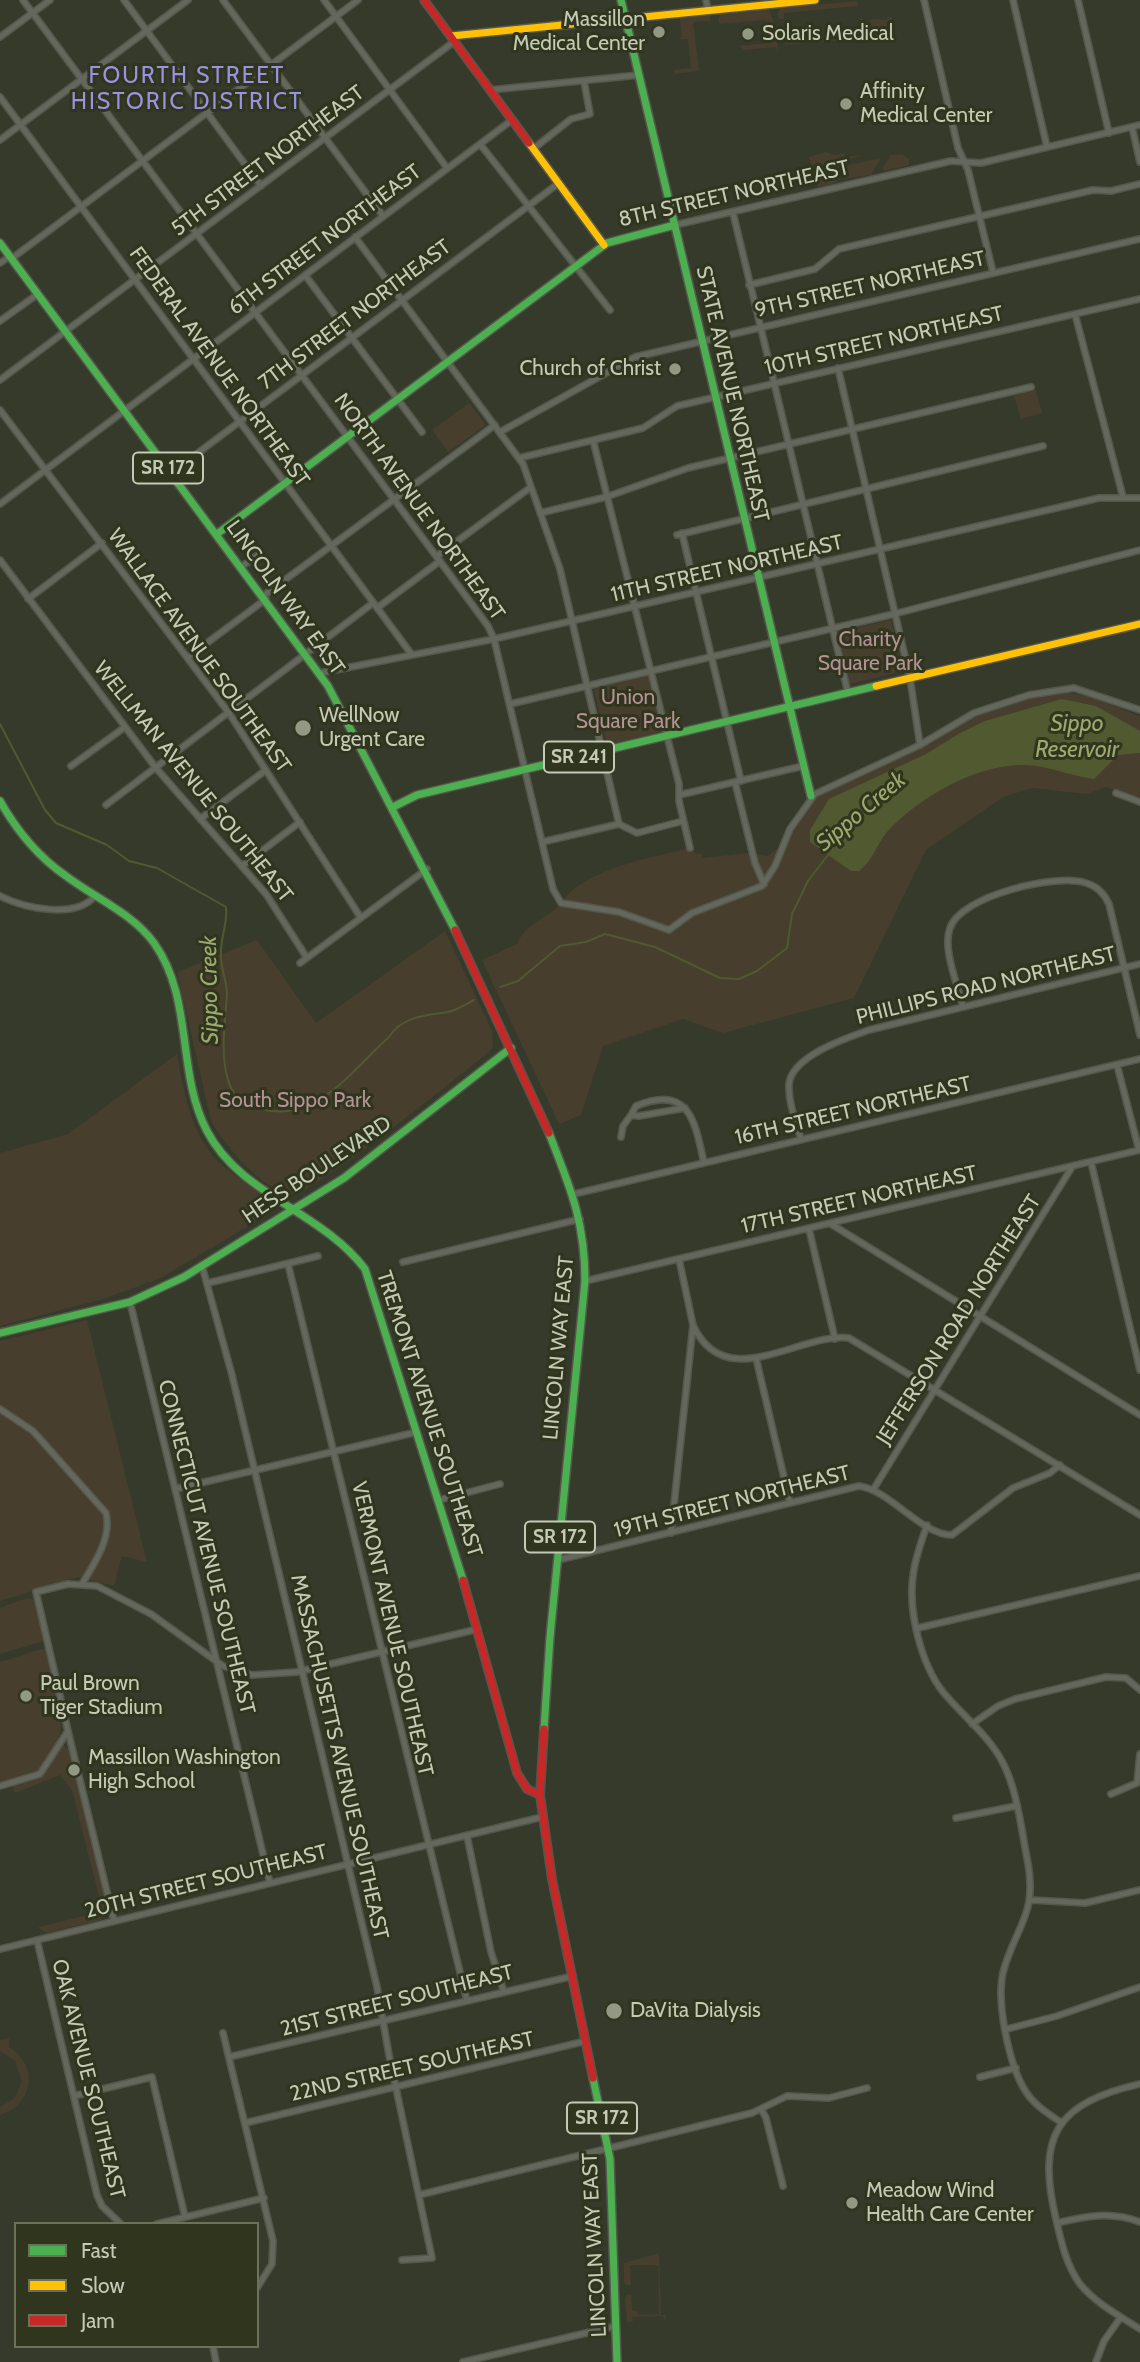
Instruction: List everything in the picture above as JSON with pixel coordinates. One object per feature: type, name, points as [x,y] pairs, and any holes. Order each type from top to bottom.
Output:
[{"type":"street","name":"NORTH AVENUE NORTHEAST","points":[[23,0],[439,559],[494,639],[553,889],[561,903],[619,912],[664,930],[701,909],[748,894],[764,884]]},
{"type":"street","points":[[0,37],[50,0]]},
{"type":"street","points":[[124,0],[261,186]]},
{"type":"street","points":[[0,140],[188,0]]},
{"type":"street","points":[[223,0],[383,216]]},
{"type":"street","points":[[324,0],[447,168]]},
{"type":"street","points":[[0,263],[82,207],[358,0]]},
{"type":"street","points":[[424,0],[604,245]]},
{"type":"street","name":"STATE AVENUE NORTHEAST","points":[[621,0],[757,579],[811,796]]},
{"type":"street","points":[[706,0],[708,10]]},
{"type":"street","points":[[453,38],[815,0]]},
{"type":"street","points":[[924,0],[958,148],[965,162],[993,272]]},
{"type":"street","points":[[1013,0],[1047,147]]},
{"type":"street","points":[[1078,0],[1109,133]]},
{"type":"street","name":"5TH STREET NORTHEAST","points":[[1,378],[390,90],[453,38]]},
{"type":"street","points":[[490,90],[639,75]]},
{"type":"street","points":[[533,149],[571,119],[590,114],[583,81]]},
{"type":"street","name":"FEDERAL AVENUE NORTHEAST","points":[[0,97],[412,655]]},
{"type":"street","name":"6TH STREET NORTHEAST","points":[[0,504],[512,120]]},
{"type":"street","name":"8TH STREET NORTHEAST","points":[[217,534],[604,245],[675,225],[951,161],[981,163],[1140,125]]},
{"type":"street","points":[[1132,127],[1140,162]]},
{"type":"street","points":[[480,144],[610,310]]},
{"type":"street","name":"7TH STREET NORTHEAST","points":[[171,472],[559,183]]},
{"type":"street","points":[[750,285],[815,269],[839,248],[1093,190],[1111,191],[1140,184]]},
{"type":"street","points":[[733,213],[848,693]]},
{"type":"street","points":[[355,237],[519,458],[560,569],[619,824]]},
{"type":"street","name":"9TH STREET NORTHEAST","points":[[500,432],[635,357],[1140,239]]},
{"type":"street","name":"LINCOLN WAY EAST","points":[[0,243],[320,673],[427,869],[511,1048],[574,1194],[580,1219],[585,1281],[547,1678],[541,1795],[542,1817],[609,2149],[617,2362]]},
{"type":"street","points":[[305,275],[422,432]]},
{"type":"street","points":[[0,321],[37,294]]},
{"type":"street","name":"10TH STREET NORTHEAST","points":[[519,458],[648,427],[668,410],[715,397],[1140,299]]},
{"type":"street","points":[[1075,314],[1123,498]]},
{"type":"street","points":[[838,368],[910,678],[920,746]]},
{"type":"street","points":[[540,513],[607,497],[671,472],[729,457],[1031,387]]},
{"type":"street","name":"WALLACE AVENUE SOUTHEAST","points":[[0,410],[229,713],[361,918]]},
{"type":"street","points":[[188,657],[330,546],[495,425]]},
{"type":"street","points":[[593,440],[637,606],[690,848]]},
{"type":"street","points":[[764,884],[755,863],[728,721],[680,534],[1043,446]]},
{"type":"street","points":[[106,805],[306,654],[439,559],[531,487]]},
{"type":"street","name":"11TH STREET NORTHEAST","points":[[320,673],[494,639],[1099,498],[1140,498]]},
{"type":"street","points":[[29,598],[102,543]]},
{"type":"street","points":[[510,704],[894,614],[1140,550]]},
{"type":"street","points":[[242,567],[258,555]]},
{"type":"street","name":"WELLMAN AVENUE SOUTHEAST","points":[[0,560],[156,768],[266,894],[307,958]]},
{"type":"street","name":"SR 241","points":[[393,807],[416,795],[1140,624]]},
{"type":"street","points":[[764,884],[775,866],[790,829],[811,796],[920,746],[974,713],[1029,695],[1062,688],[1084,690],[1140,710]]},
{"type":"street","points":[[71,766],[125,727]]},
{"type":"street","points":[[678,795],[803,766]]},
{"type":"street","points":[[200,819],[266,770]]},
{"type":"street","points":[[1115,793],[1140,802]]},
{"type":"street","name":"TREMONT AVENUE SOUTHEAST","points":[[0,801],[42,858],[142,929],[167,963],[181,1006],[186,1055],[197,1105],[212,1142],[234,1167],[339,1239],[365,1269],[478,1629],[517,1773],[527,1789],[541,1795]]},
{"type":"street","points":[[542,842],[619,824],[637,833],[683,821]]},
{"type":"street","points":[[242,866],[300,822]]},
{"type":"street","points":[[300,964],[427,869]]},
{"type":"street","points":[[963,1007],[950,950],[951,924],[964,909],[1016,889],[1074,881],[1094,886],[1109,904],[1140,1035]]},
{"type":"street","points":[[0,896],[25,906],[53,909],[80,905],[96,895]]},
{"type":"street","name":"PHILLIPS ROAD NORTHEAST","points":[[801,1139],[789,1088],[793,1071],[802,1062],[851,1036],[1140,964]]},
{"type":"street","name":"HESS BOULEVARD","points":[[0,1333],[130,1302],[202,1266],[363,1165],[511,1048]]},
{"type":"street","name":"16TH STREET NORTHEAST","points":[[574,1194],[1140,1059]]},
{"type":"street","points":[[1117,1065],[1139,1150]]},
{"type":"street","points":[[621,1137],[623,1126],[636,1106],[674,1100],[693,1117],[704,1163]]},
{"type":"street","points":[[631,1115],[685,1108]]},
{"type":"street","name":"17TH STREET NORTHEAST","points":[[585,1281],[1139,1150]]},
{"type":"street","points":[[1091,1162],[1140,1370]]},
{"type":"street","name":"JEFFERSON ROAD NORTHEAST","points":[[873,1490],[1072,1167]]},
{"type":"street","points":[[403,1262],[580,1219]]},
{"type":"street","points":[[831,1224],[1140,1415]]},
{"type":"street","points":[[809,1229],[835,1339]]},
{"type":"street","points":[[208,1283],[318,1256]]},
{"type":"street","points":[[670,1533],[692,1325],[679,1259]]},
{"type":"street","name":"VERMONT AVENUE SOUTHEAST","points":[[288,1264],[427,1846],[467,2001]]},
{"type":"street","name":"MASSACHUSETTS AVENUE SOUTHEAST","points":[[202,1266],[348,1864],[384,2021],[432,2258],[402,2260]]},
{"type":"street","name":"CONNECTICUT AVENUE SOUTHEAST","points":[[130,1302],[270,1883]]},
{"type":"street","points":[[692,1325],[698,1335],[718,1352],[734,1358],[755,1358],[849,1338],[936,1388],[1140,1515]]},
{"type":"street","points":[[755,1358],[790,1503]]},
{"type":"street","points":[[0,1409],[33,1431],[106,1513],[108,1525],[105,1538],[82,1584]]},
{"type":"street","points":[[175,1489],[417,1432]]},
{"type":"street","points":[[873,1490],[945,1535],[957,1533],[1013,1488],[1052,1473],[1059,1465]]},
{"type":"street","points":[[439,1500],[500,1484]]},
{"type":"street","name":"19TH STREET NORTHEAST","points":[[558,1560],[852,1487],[873,1490]]},
{"type":"street","points":[[927,1525],[912,1582],[918,1628],[933,1676],[1003,1763],[1016,1806],[1030,1874],[1031,1900],[1026,1921],[1001,1982],[1007,2029],[1016,2068],[1031,2100],[1062,2123]]},
{"type":"street","points":[[918,1628],[1140,1576]]},
{"type":"street","points":[[114,1921],[36,1592],[82,1584],[97,1586],[132,1603],[217,1661],[239,1672],[261,1676],[302,1671],[478,1629]]},
{"type":"street","points":[[972,1724],[990,1711],[1015,1699],[1106,1676],[1124,1677],[1140,1690]]},
{"type":"street","points":[[0,1786],[40,1774],[68,1731]]},
{"type":"street","points":[[1111,1794],[1137,1783],[1140,1754]]},
{"type":"street","points":[[956,1818],[1016,1806]]},
{"type":"street","name":"20TH STREET SOUTHEAST","points":[[0,1949],[542,1817]]},
{"type":"street","points":[[467,1836],[491,1952],[504,1992]]},
{"type":"street","points":[[1031,1900],[1085,1903],[1140,1890]]},
{"type":"street","name":"OAK AVENUE SOUTHEAST","points":[[37,1940],[100,2202],[119,2222]]},
{"type":"street","name":"21ST STREET SOUTHEAST","points":[[229,2057],[573,1976]]},
{"type":"street","points":[[1007,2029],[1057,2016],[1140,1987]]},
{"type":"street","points":[[223,2033],[264,2198],[274,2251],[267,2277],[259,2286]]},
{"type":"street","name":"22ND STREET SOUTHEAST","points":[[245,2123],[586,2041]]},
{"type":"street","points":[[980,2077],[1016,2068]]},
{"type":"street","points":[[74,2095],[152,2077],[185,2217]]},
{"type":"street","points":[[1140,2084],[1086,2101],[1062,2123],[1050,2149],[1047,2172],[1057,2223],[1073,2274],[1090,2294],[1140,2329]]},
{"type":"street","points":[[419,2195],[761,2109],[787,2096],[829,2098],[867,2088]]},
{"type":"street","points":[[761,2109],[766,2118],[783,2186]]},
{"type":"street","points":[[165,2222],[264,2198]]},
{"type":"street","points":[[1057,2223],[1101,2214],[1123,2216],[1140,2222]]},
{"type":"street","points":[[1096,2362],[1104,2341],[1121,2317]]},
{"type":"street","points":[[463,2362],[616,2326]]},
{"type":"green space","points":[[857,1],[860,11],[858,6],[784,13],[784,19],[779,19],[777,15],[780,8]]},
{"type":"green space","points":[[769,10],[776,28],[778,53],[776,47],[744,50],[739,46],[767,43],[767,38],[773,36],[772,28],[766,28],[765,20],[720,24],[718,21],[720,14]]},
{"type":"green space","points":[[710,15],[711,25],[709,21],[693,22],[699,71],[673,74],[675,70],[691,68],[688,39],[678,39],[682,36],[680,18]]},
{"type":"green space","points":[[887,16],[891,17],[894,34],[874,38],[870,19],[887,20]]},
{"type":"green space","points":[[860,18],[863,19],[864,34],[859,39],[784,45],[788,41],[855,34],[860,29]]},
{"type":"green space","points":[[825,152],[834,155],[844,153],[845,157],[863,155],[840,163],[836,183],[818,187],[809,157]]},
{"type":"green space","points":[[902,154],[909,159],[909,165],[884,171],[883,167],[891,155]]},
{"type":"green space","points":[[881,158],[871,175],[843,179],[841,171],[848,165]]},
{"type":"green space","points":[[1036,390],[1042,413],[1021,419],[1014,396]]},
{"type":"green space","points":[[469,403],[486,425],[448,452],[432,430]]},
{"type":"green space","name":"Charity Square Park","points":[[891,620],[903,671],[849,684],[837,632]]},
{"type":"green space","name":"Union Square Park","points":[[648,676],[662,731],[607,745],[594,689]]},
{"type":"green space","points":[[1060,691],[1090,697],[1140,716],[1140,798],[1106,787],[1086,794],[1033,788],[1003,797],[926,850],[854,998],[723,1033],[683,1019],[603,1046],[581,1115],[559,1124],[482,960],[517,944],[529,928],[590,878],[632,862],[690,848],[697,854],[702,854],[703,858],[748,853],[768,856],[786,842],[818,796],[931,744],[972,717],[1028,698]]},
{"type":"green space","name":"South Sippo Park","points":[[445,931],[492,1031],[493,1047],[419,1108],[306,1189],[292,1194],[270,1186],[234,1153],[211,1121],[177,972],[257,940],[316,1023]]},
{"type":"green space","points":[[177,1054],[191,1115],[204,1143],[224,1167],[270,1198],[274,1205],[272,1212],[159,1279],[103,1299],[0,1326],[0,1153],[68,1134]]},
{"type":"green space","points":[[87,1320],[147,1562],[122,1556],[114,1586],[78,1577],[0,1601],[0,1341]]},
{"type":"green space","points":[[27,1598],[34,1600],[44,1641],[0,1654],[0,1608]]},
{"type":"green space","name":"Paul Brown Tiger Stadium","points":[[46,1649],[59,1698],[61,1726],[58,1740],[40,1771],[0,1784],[0,1662]]},
{"type":"green space","points":[[62,1744],[70,1750],[108,1911],[101,1920],[46,1933],[38,1927],[100,1912],[102,1908],[72,1790],[60,1775],[15,1793],[12,1786],[40,1777]]},
{"type":"green space","points":[[9,2038],[9,2047],[25,2064],[28,2084],[20,2103],[0,2115],[0,2107],[15,2098],[22,2081],[15,2061],[0,2051],[0,2040]]},
{"type":"green space","points":[[659,2253],[661,2315],[666,2315],[666,2321],[662,2316],[632,2317],[633,2322],[627,2322],[625,2298],[628,2295],[631,2295],[632,2310],[637,2311],[637,2315],[659,2314],[658,2265],[630,2265],[631,2285],[627,2285],[624,2282],[624,2263]]},
{"type":"water","name":"Sippo Reservoir","points":[[1062,699],[1096,706],[1140,731],[1140,753],[1118,755],[1094,779],[1025,765],[988,770],[969,777],[932,795],[900,819],[887,832],[859,871],[851,871],[810,842],[810,830],[829,799],[926,754],[985,721]]},
{"type":"waterway","name":"Sippo Creek","points":[[0,724],[45,810],[56,823],[107,845],[129,861],[157,868],[226,907],[221,952],[227,995],[224,1059],[232,1090],[248,1104],[278,1112],[297,1109],[314,1102],[346,1079],[401,1025],[416,1018],[451,1011],[474,1000]]},
{"type":"waterway","name":"Sippo Creek","points":[[500,987],[518,981],[560,946],[586,942],[605,934],[655,947],[720,978],[739,979],[757,971],[787,948],[792,914],[808,881],[828,855]]},
{"type":"traffic: fast","points":[[621,0],[811,796]]},
{"type":"traffic: fast","points":[[217,534],[607,243],[675,225]]},
{"type":"traffic: fast","points":[[0,243],[328,686],[455,930]]},
{"type":"traffic: fast","points":[[393,807],[417,795],[876,686]]},
{"type":"traffic: fast","points":[[0,801],[13,823],[46,860],[124,914],[154,943],[175,988],[197,1108],[221,1153],[260,1187],[326,1232],[347,1249],[365,1269],[463,1580]]},
{"type":"traffic: fast","points":[[0,1333],[130,1302],[184,1277],[344,1178],[511,1048]]},
{"type":"traffic: fast","points":[[544,1729],[550,1637],[585,1281],[579,1222],[570,1188],[549,1133]]},
{"type":"traffic: fast","points":[[593,2078],[610,2159],[617,2362]]},
{"type":"traffic: slow","points":[[451,36],[815,0]]},
{"type":"traffic: slow","points":[[529,143],[604,245]]},
{"type":"traffic: slow","points":[[876,686],[1140,624]]},
{"type":"traffic: jam","points":[[424,0],[529,143]]},
{"type":"traffic: jam","points":[[455,930],[549,1133]]},
{"type":"traffic: jam","points":[[463,1580],[517,1773],[527,1789],[540,1795]]},
{"type":"traffic: jam","points":[[544,1729],[540,1795],[552,1879],[593,2078]]},
{"type":"place","name":"Massillon Medical Center","points":[[659,32]]},
{"type":"place","name":"Solaris Medical","points":[[748,34]]},
{"type":"place","name":"Affinity Medical Center","points":[[846,104]]},
{"type":"place","name":"Church of Christ","points":[[675,369]]},
{"type":"place","name":"WellNow Urgent Care","points":[[303,728]]},
{"type":"place","name":"Paul Brown Tiger Stadium","points":[[26,1696]]},
{"type":"place","name":"Massillon Washington High School","points":[[74,1770]]},
{"type":"place","name":"DaVita Dialysis","points":[[614,2011]]},
{"type":"place","name":"Meadow Wind Health Care Center","points":[[852,2203]]},
{"type":"district","name":"FOURTH STREET HISTORIC DISTRICT","points":[[187,89]]}]
